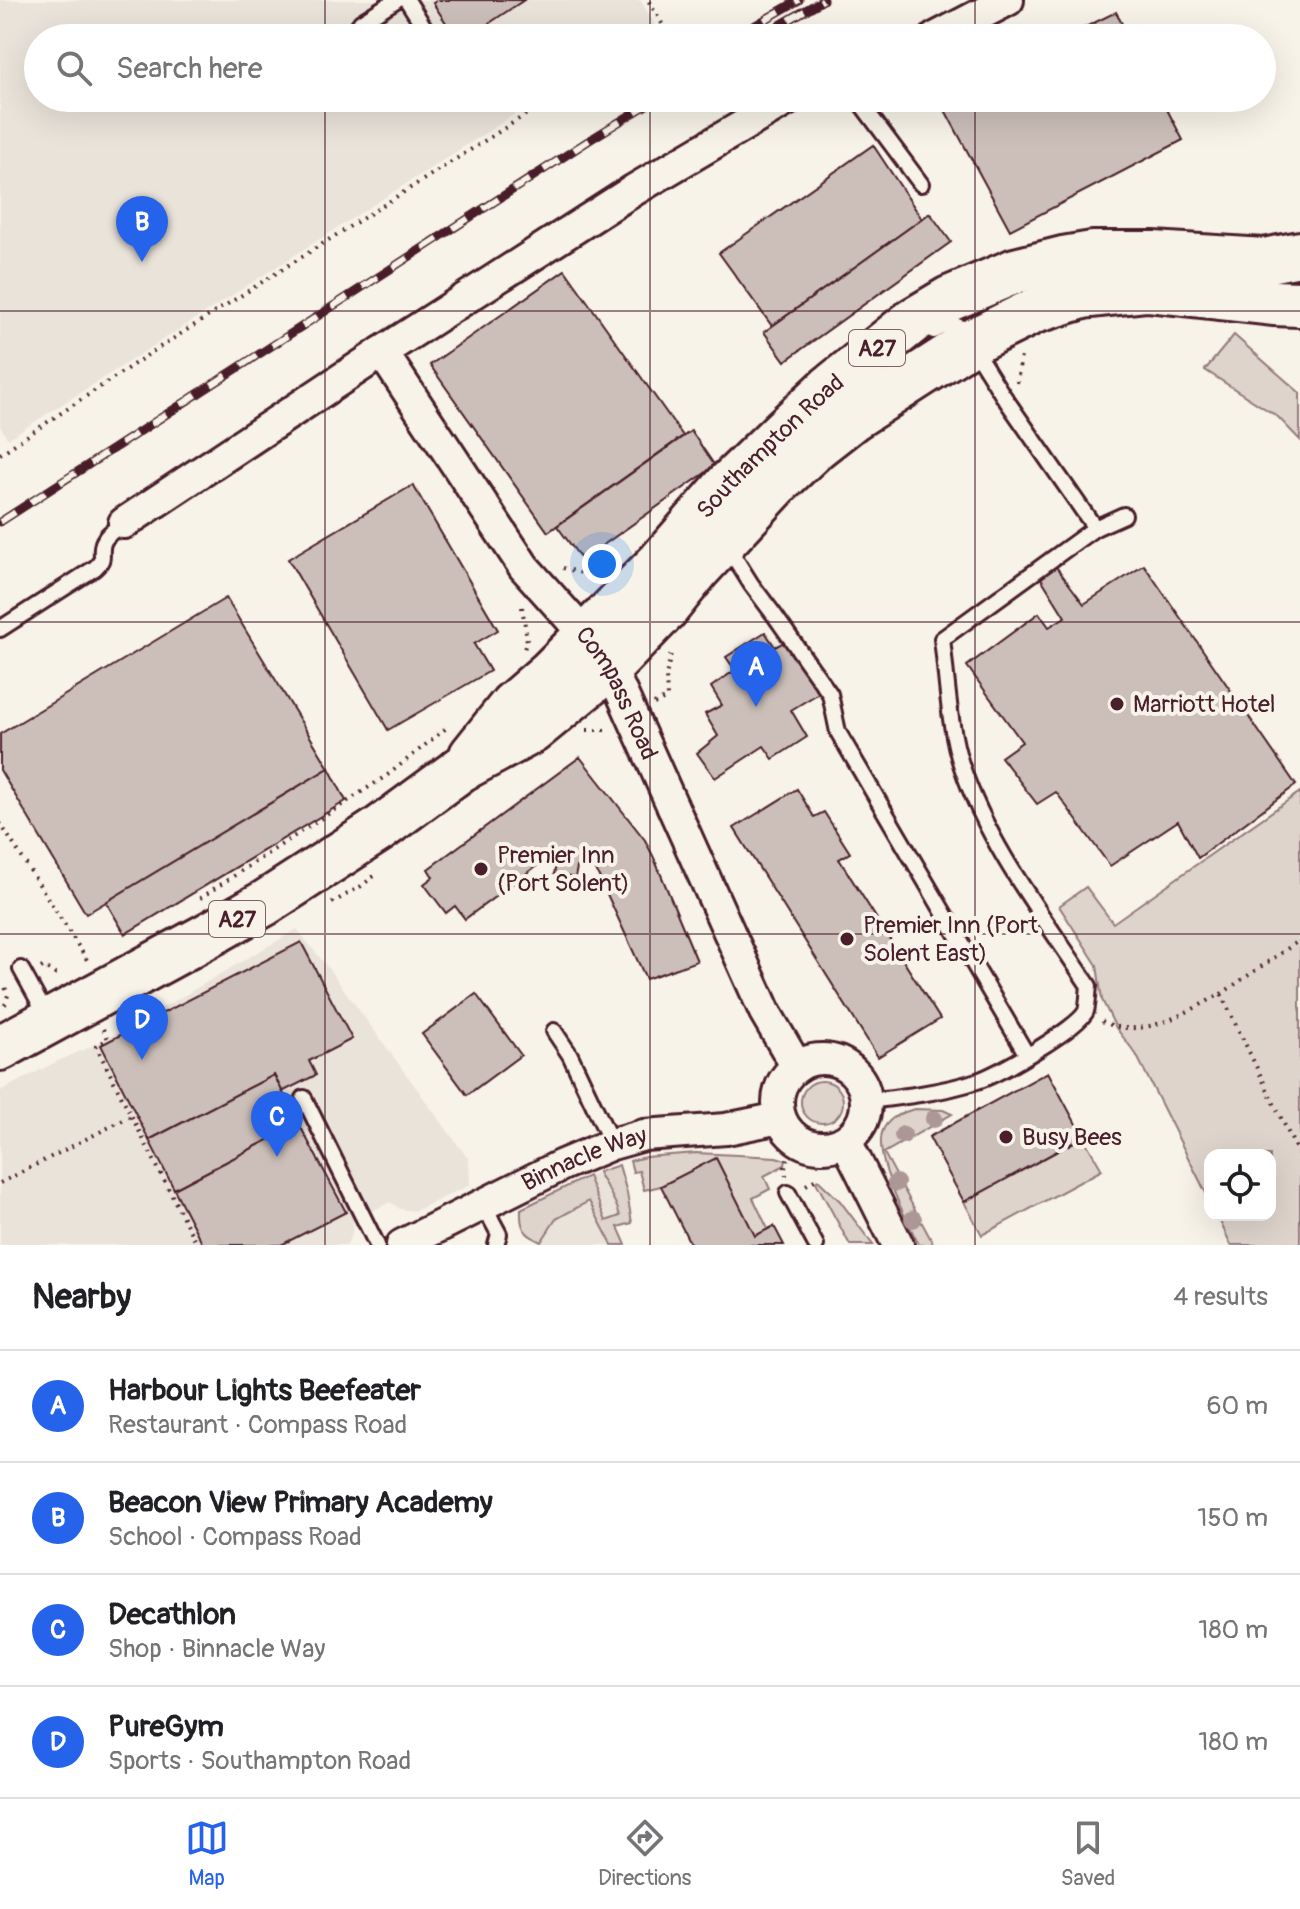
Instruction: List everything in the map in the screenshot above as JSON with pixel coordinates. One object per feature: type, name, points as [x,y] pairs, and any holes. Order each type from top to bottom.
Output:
[{"type":"main road","name":"Southampton Road","points":[[598,651],[660,562],[728,484],[829,388],[914,320],[949,299],[1015,271],[1093,254],[1153,254],[1288,262]]},
{"type":"main road","name":"Southampton Road","points":[[0,1048],[265,903],[378,830],[461,769],[512,705],[666,609],[724,540],[816,447],[853,418],[971,342],[1034,311],[1083,296],[1147,289],[1300,304]]},
{"type":"street","points":[[962,24],[1008,0]]},
{"type":"street","points":[[124,523],[634,190],[766,112]]},
{"type":"street","name":"Compass Road","points":[[382,352],[524,567],[598,651],[632,714],[765,1012],[797,1067]]},
{"type":"street","points":[[833,1060],[844,1064],[861,1081],[867,1101],[866,1113],[855,1134],[846,1141],[820,1148],[807,1145],[786,1130],[780,1118],[778,1095],[788,1075],[797,1067],[808,1061],[833,1060]]},
{"type":"street","name":"Binnacle Way","points":[[402,1245],[562,1165],[612,1144],[644,1135],[726,1129],[780,1118]]},
{"type":"street","points":[[846,1141],[898,1245]]},
{"type":"lane","points":[[360,24],[396,0]]},
{"type":"lane","points":[[407,0],[422,24]]},
{"type":"lane","points":[[867,112],[921,184]]},
{"type":"lane","points":[[923,337],[946,325],[960,327],[1095,528]]},
{"type":"lane","points":[[829,388],[896,352]]},
{"type":"lane","points":[[867,1101],[901,1098],[980,1081],[1072,1027],[1086,1012],[1089,986],[989,833],[961,765],[942,639],[1095,528],[1124,515]]},
{"type":"lane","points":[[0,629],[95,568],[103,557],[103,543],[108,534],[124,523]]},
{"type":"lane","points":[[724,540],[751,584],[830,694],[838,732],[1027,1055]]},
{"type":"lane","points":[[23,973],[49,1022]]},
{"type":"lane","points":[[554,1031],[570,1055],[612,1144]]},
{"type":"lane","points":[[304,1098],[377,1245]]},
{"type":"lane","points":[[788,1193],[816,1245]]},
{"type":"lane","points":[[483,1204],[499,1234],[496,1245]]},
{"type":"path","points":[[648,0],[662,24]]},
{"type":"path","points":[[0,454],[149,354],[530,112]]},
{"type":"path","points":[[632,714],[667,698],[666,676],[675,643]]},
{"type":"path","points":[[194,902],[389,774],[450,725]]},
{"type":"path","points":[[0,823],[90,965],[82,970]]},
{"type":"path","points":[[1086,1012],[1116,1028],[1161,1024],[1221,994],[1300,940]]},
{"type":"path","points":[[1,1010],[7,1002],[5,987],[23,973],[44,966],[64,976]]},
{"type":"path","points":[[1221,994],[1300,1157]]},
{"type":"path","points":[[104,1031],[108,1039],[96,1046],[197,1245]]},
{"type":"path","points":[[0,1183],[131,1116]]},
{"type":"shaded area","points":[[0,0],[640,0],[655,24],[24,24],[24,112],[518,112],[8,439],[0,426]]},
{"type":"shaded area","points":[[1234,335],[1300,393],[1300,440],[1278,417],[1205,370]]},
{"type":"shaded area","points":[[1300,792],[1300,1245],[1231,1245],[1220,1221],[1276,1221],[1276,1149],[1204,1149],[1204,1189],[1136,1054],[1116,1028],[1102,1000],[1097,965],[1059,906],[1086,887],[1113,923]]},
{"type":"shaded area","points":[[297,929],[469,1160],[470,1185],[415,1211],[400,1209],[390,1202],[353,1221],[352,1235],[346,1245],[0,1245],[0,1091],[97,1044]]},
{"type":"shaded area","points":[[822,1081],[837,1087],[843,1102],[837,1117],[822,1123],[807,1117],[801,1102],[807,1087]]},
{"type":"shaded area","points":[[915,1109],[943,1110],[952,1114],[884,1153],[934,1245],[919,1245],[892,1186],[882,1153],[881,1139],[890,1120]]},
{"type":"shaded area","points":[[1083,1137],[1102,1170],[982,1235],[964,1202]]},
{"type":"shaded area","points":[[696,1153],[786,1160],[785,1165],[764,1176],[770,1189],[753,1198],[768,1229],[755,1236],[716,1159],[661,1186],[644,1190],[639,1171],[633,1172],[630,1161]]},
{"type":"shaded area","points":[[619,1165],[632,1223],[618,1227],[626,1245],[612,1245],[589,1201],[556,1219],[541,1242],[524,1230],[521,1209],[588,1176],[606,1221],[620,1216],[598,1172]]},
{"type":"shaded area","points":[[598,1172],[608,1193],[615,1198],[620,1216],[607,1221],[588,1176]]},
{"type":"shaded area","points":[[818,1180],[840,1201],[873,1245],[850,1245],[816,1182]]},
{"type":"shaded area","points":[[589,1201],[612,1245],[539,1245],[556,1219]]},
{"type":"building","points":[[438,0],[524,0],[488,24],[447,24],[433,3]]},
{"type":"building","points":[[1116,12],[1122,24],[1092,24]]},
{"type":"building","points":[[946,112],[1168,112],[1183,140],[1010,230]]},
{"type":"building","points":[[873,145],[922,219],[772,326],[719,253]]},
{"type":"building","points":[[930,213],[951,242],[785,361],[764,332]]},
{"type":"building","points":[[565,270],[683,436],[548,532],[430,365]]},
{"type":"building","points":[[691,431],[715,466],[582,560],[557,526]]},
{"type":"building","points":[[413,485],[498,630],[474,644],[490,671],[388,730],[288,559]]},
{"type":"building","name":"Marriott Hotel","points":[[1054,564],[1084,604],[1144,565],[1296,785],[1198,858],[1178,821],[1110,866],[1056,792],[1037,804],[1001,757],[1022,742],[967,666],[1039,613],[1049,627],[1065,617],[1039,575]]},
{"type":"building","points":[[226,598],[329,768],[86,914],[0,770],[0,734]]},
{"type":"building","points":[[765,632],[775,647],[786,641],[819,693],[791,710],[807,737],[773,759],[764,746],[715,778],[697,753],[718,736],[705,714],[722,705],[711,687],[735,670],[726,657]]},
{"type":"building","name":"Premier Inn (Port Solent)","points":[[580,757],[645,840],[697,961],[646,979],[588,859],[577,867],[575,878],[554,874],[556,865],[550,856],[465,919],[455,906],[446,913],[424,884],[433,877],[428,869]]},
{"type":"building","points":[[329,768],[346,801],[125,934],[106,902]]},
{"type":"building","name":"Premier Inn (Port Solent East)","points":[[797,789],[814,817],[824,812],[850,853],[839,859],[940,1019],[878,1057],[734,828]]},
{"type":"building","points":[[301,942],[352,1039],[309,1061],[316,1075],[282,1092],[274,1075],[149,1140],[101,1045]]},
{"type":"building","points":[[476,994],[521,1055],[467,1095],[422,1034]]},
{"type":"building","name":"Busy Bees","points":[[1048,1072],[1083,1137],[964,1202],[929,1137]]},
{"type":"building","points":[[274,1075],[299,1124],[174,1189],[149,1140]]},
{"type":"building","points":[[299,1124],[346,1212],[281,1245],[203,1245],[174,1189]]},
{"type":"building","points":[[716,1158],[755,1236],[774,1226],[784,1245],[691,1245],[661,1186]]},
{"type":"railway","points":[[757,24],[799,0]]},
{"type":"railway","points":[[782,24],[823,0]]},
{"type":"railway","points":[[0,522],[635,112]]},
{"type":"place","name":"Beacon View Primary Academy","points":[[142,262]]},
{"type":"place","name":"Marriott Hotel","points":[[1117,704]]},
{"type":"place","name":"Harbour Lights Beefeater","points":[[756,707]]},
{"type":"place","name":"Premier Inn (Port Solent)","points":[[481,869]]},
{"type":"place","name":"Premier Inn (Port Solent East)","points":[[847,939]]},
{"type":"place","name":"PureGym","points":[[142,1060]]},
{"type":"place","name":"Busy Bees","points":[[1006,1137]]},
{"type":"place","name":"Decathlon","points":[[277,1157]]}]
